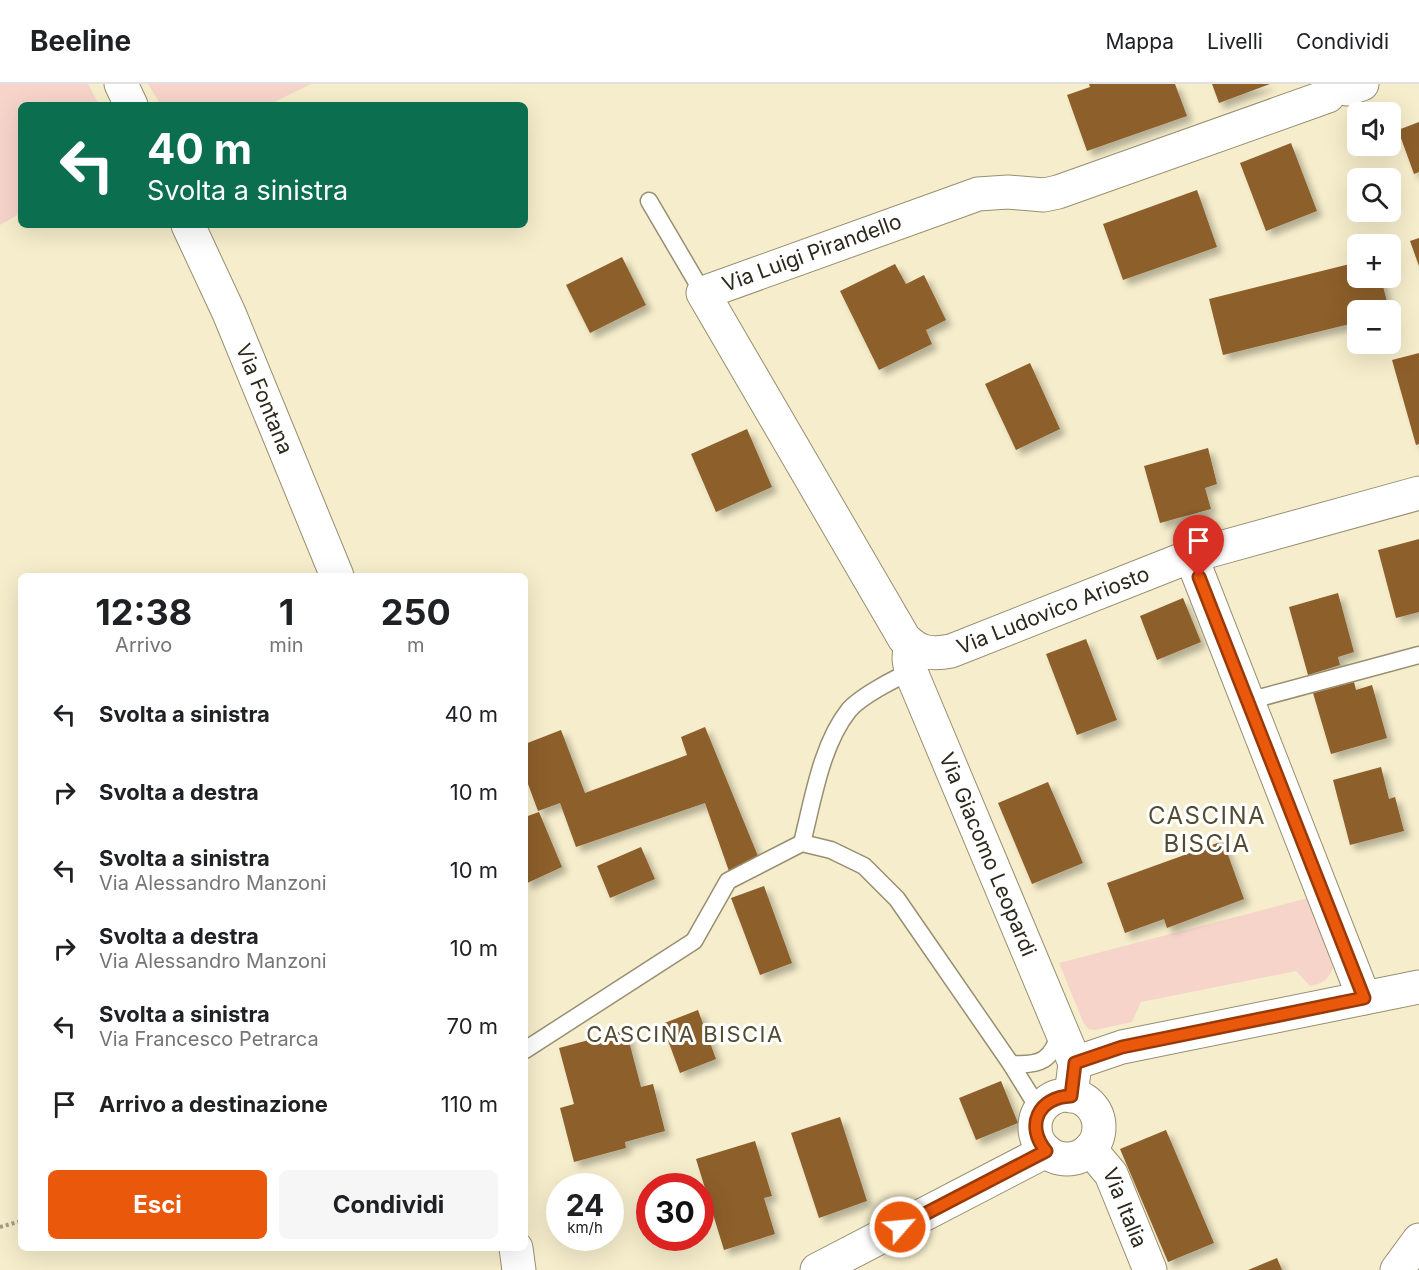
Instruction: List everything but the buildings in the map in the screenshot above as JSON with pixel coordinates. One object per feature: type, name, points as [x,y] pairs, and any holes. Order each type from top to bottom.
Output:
[{"type":"street","points":[[121,84],[130,102]]},
{"type":"street","name":"Via Luigi Pirandello","points":[[916,657],[703,293],[978,194],[1008,192],[1044,195],[1058,192],[1346,90]]},
{"type":"street","name":"Via Fontana","points":[[189,228],[229,313],[336,573]]},
{"type":"street","name":"Via Ludovico Ariosto","points":[[916,657],[951,651],[1191,556],[1419,493]]},
{"type":"street","points":[[1191,556],[1364,998]]},
{"type":"street","name":"Via Giacomo Leopardi","points":[[916,657],[1075,1063]]},
{"type":"street","points":[[1071,1096],[1075,1063],[1122,1047],[1419,987]]},
{"type":"street","points":[[1071,1096],[1080,1098],[1095,1111],[1099,1131],[1090,1149],[1073,1159],[1054,1156],[1046,1151],[1035,1132],[1040,1111],[1053,1099],[1071,1096]]},
{"type":"street","name":"Via Italia","points":[[1090,1149],[1111,1174],[1150,1270]]},
{"type":"street","points":[[817,1270],[1046,1151]]},
{"type":"street","points":[[1397,1270],[1419,1240]]},
{"type":"street","points":[[516,1251],[519,1270]]},
{"type":"lane","points":[[649,201],[703,293]]},
{"type":"lane","points":[[1248,701],[1419,655]]},
{"type":"lane","points":[[802,843],[829,742],[850,708],[895,678],[916,657]]},
{"type":"lane","points":[[528,1048],[694,941],[728,881],[802,843],[831,850],[864,866],[897,899],[1011,1064],[1040,1111]]},
{"type":"lane","points":[[1011,1064],[1038,1063],[1055,1050],[1061,1028]]},
{"type":"path","points":[[0,1227],[18,1222]]},
{"type":"shaded area","points":[[0,84],[88,84],[97,102],[18,102],[18,215],[0,225]]},
{"type":"shaded area","points":[[148,84],[311,84],[274,102],[159,102]]},
{"type":"shaded area","points":[[1308,898],[1333,968],[1327,978],[1314,985],[1310,986],[1296,971],[1141,1002],[1132,1022],[1095,1030],[1089,1029],[1084,1024],[1059,963]]},
{"type":"district","name":"CASCINA BISCIA","points":[[1207,830]]},
{"type":"district","name":"CASCINA BISCIA","points":[[685,1034]]},
{"type":"route","points":[[900,1227],[1046,1151],[1035,1132],[1036,1121],[1046,1104],[1062,1096],[1071,1096],[1075,1063],[1122,1047],[1364,998],[1199,577]]}]
